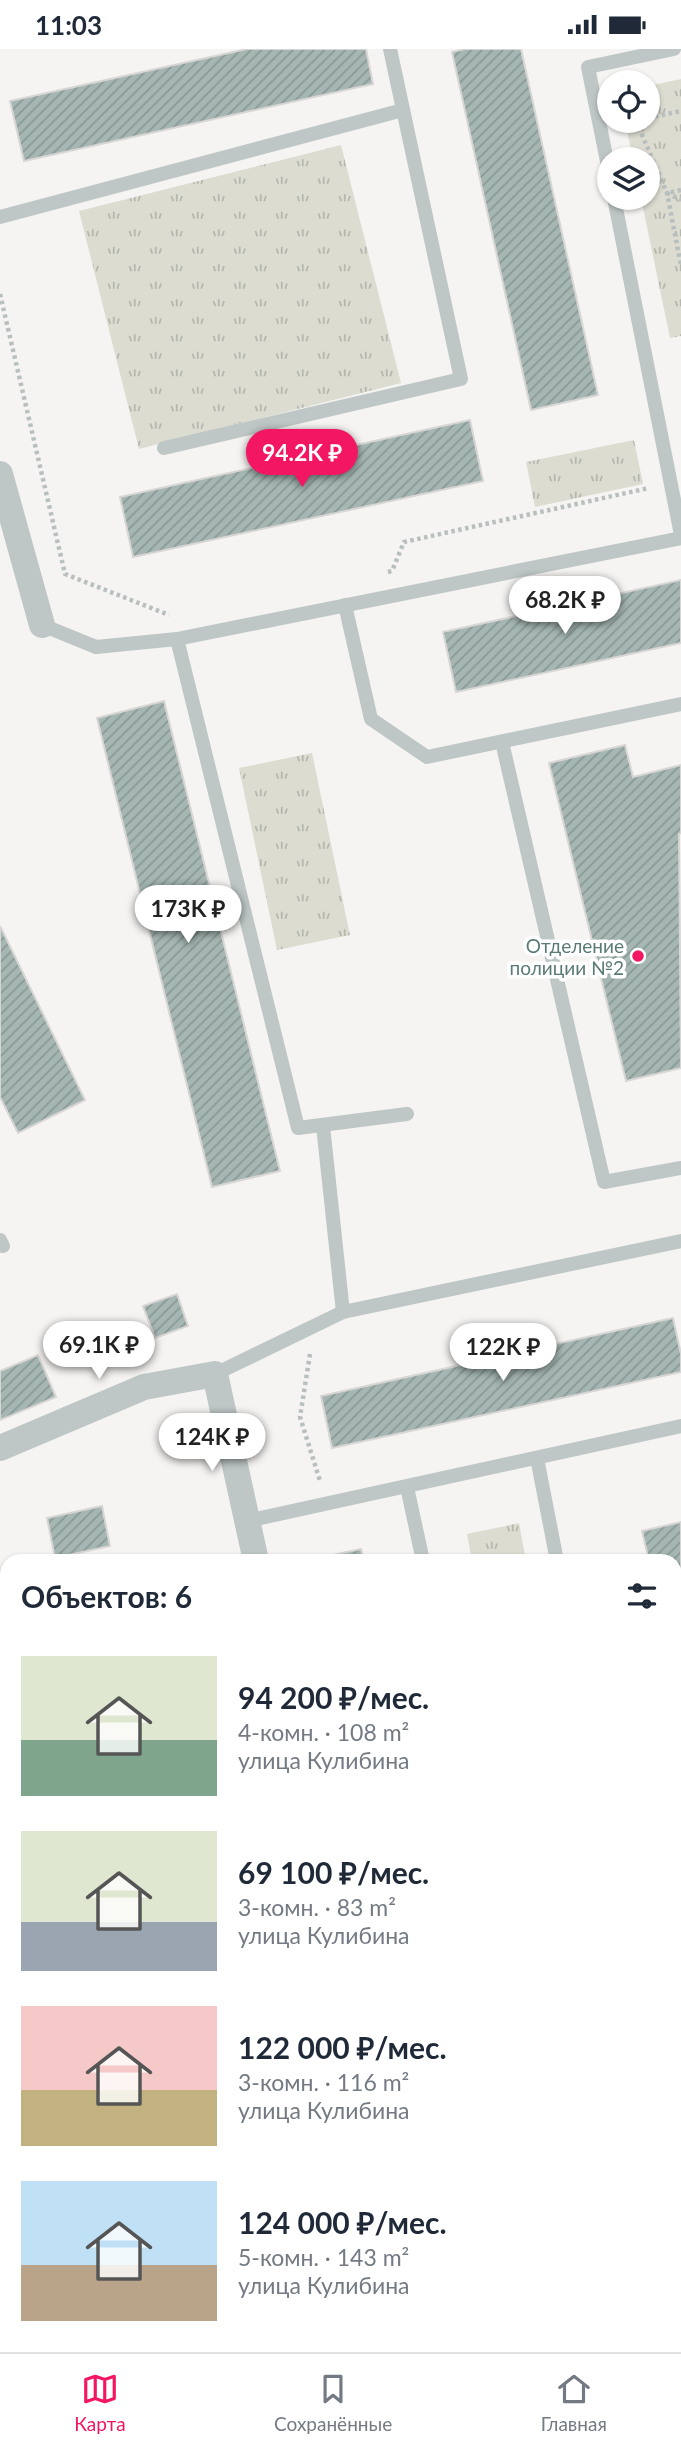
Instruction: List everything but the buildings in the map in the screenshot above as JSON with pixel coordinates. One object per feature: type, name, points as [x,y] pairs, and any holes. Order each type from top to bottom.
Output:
[{"type":"street","points":[[0,479],[42,625]]},
{"type":"street","points":[[0,1448],[144,1387],[215,1374],[254,1554]]},
{"type":"lane","points":[[164,448],[461,379],[390,49]]},
{"type":"lane","points":[[604,147],[588,67],[674,49]]},
{"type":"lane","points":[[0,217],[403,110]]},
{"type":"lane","points":[[42,625],[96,647],[177,639],[681,537],[616,210]]},
{"type":"lane","points":[[345,605],[371,719],[427,757],[681,704]]},
{"type":"lane","points":[[177,639],[298,1128],[407,1114]]},
{"type":"lane","points":[[502,742],[604,1182],[681,1168]]},
{"type":"lane","points":[[323,1126],[342,1312]]},
{"type":"lane","points":[[215,1374],[342,1312],[681,1241]]},
{"type":"lane","points":[[247,1521],[681,1426]]},
{"type":"lane","points":[[537,1458],[556,1554]]},
{"type":"lane","points":[[407,1487],[421,1554]]},
{"type":"path","points":[[660,115],[681,111]]},
{"type":"path","points":[[641,133],[667,193],[681,266]]},
{"type":"path","points":[[667,193],[681,190]]},
{"type":"path","points":[[667,193],[681,200]]},
{"type":"path","points":[[0,294],[65,574],[180,620]]},
{"type":"path","points":[[378,574],[392,571],[404,542],[655,486]]},
{"type":"path","points":[[315,1325],[300,1417],[319,1481],[332,1478]]},
{"type":"green space","points":[[681,79],[681,336],[670,338],[643,210],[660,210],[660,147],[630,147],[628,133],[660,133],[660,83]]},
{"type":"green space","points":[[341,145],[401,383],[139,449],[79,211]]},
{"type":"green space","points":[[634,440],[643,484],[535,507],[526,462]]},
{"type":"green space","points":[[312,753],[350,935],[277,950],[239,768]]},
{"type":"green space","points":[[519,1523],[525,1554],[471,1554],[467,1534]]},
{"type":"place","name":"Отделение полиции №2","points":[[638,956]]}]
